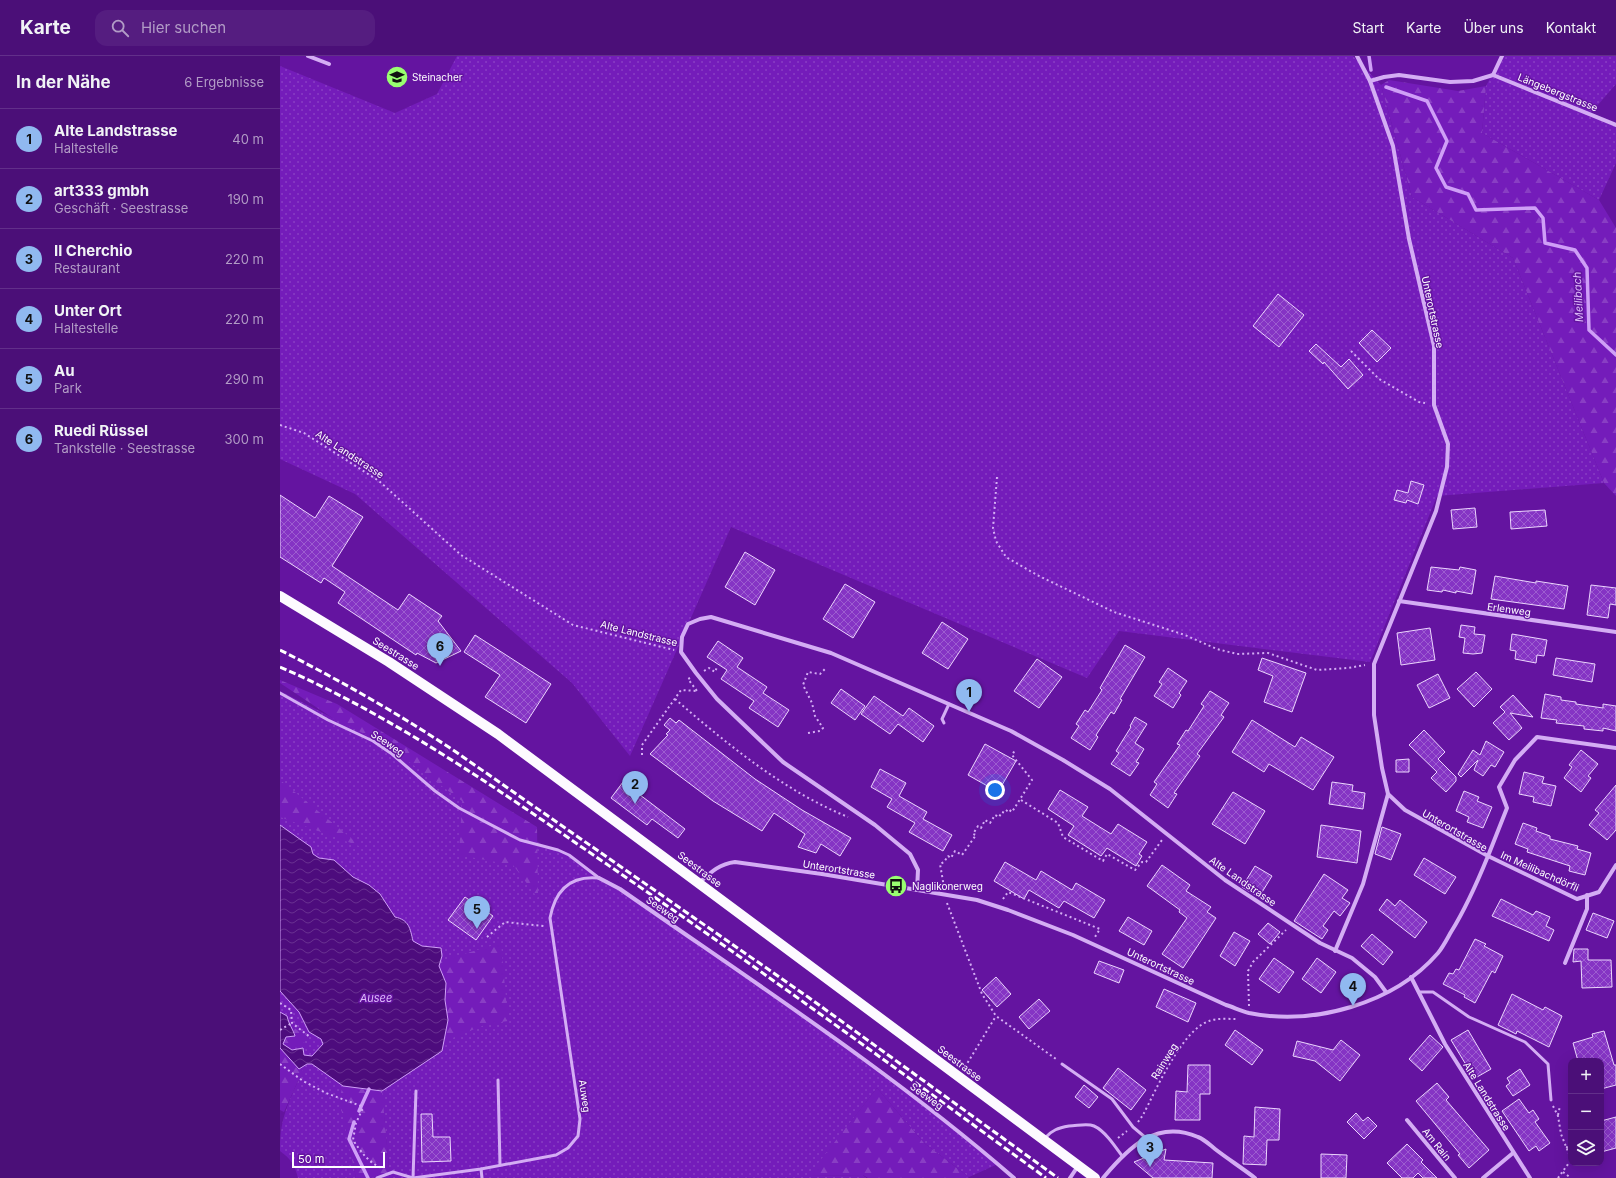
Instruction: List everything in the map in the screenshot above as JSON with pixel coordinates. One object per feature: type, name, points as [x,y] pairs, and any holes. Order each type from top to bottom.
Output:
[{"type":"main road","name":"Seestrasse","points":[[280,596],[389,662],[498,734],[1094,1178]]},
{"type":"street","points":[[308,56],[329,64]]},
{"type":"street","name":"Unterortstrasse","points":[[699,883],[714,868],[724,863],[735,862],[977,900],[1044,922],[1200,994],[1248,1012],[1274,1016],[1304,1016],[1353,1006],[1386,992],[1411,977],[1438,953],[1467,906],[1488,856],[1405,810],[1388,794],[1374,715],[1374,664],[1436,511],[1447,467],[1448,444],[1434,405],[1434,346],[1409,239],[1393,146],[1370,81],[1357,56]]},
{"type":"street","points":[[1370,81],[1399,75],[1450,82],[1473,82],[1493,75],[1502,56]]},
{"type":"street","name":"Längebergstrasse","points":[[1493,75],[1616,125]]},
{"type":"street","name":"Erlenweg","points":[[1399,601],[1616,632]]},
{"type":"street","name":"Alte Landstrasse","points":[[681,652],[682,637],[688,624],[700,619],[711,617],[831,653],[1011,731],[1063,760],[1110,790],[1225,880],[1335,951],[1352,958],[1375,976],[1386,992]]},
{"type":"street","points":[[681,652],[717,699],[750,732],[799,774],[875,825],[910,854],[918,870],[917,890]]},
{"type":"street","name":"Im Meilibachdörfli","points":[[1616,748],[1537,737],[1515,760],[1499,787],[1506,808],[1488,856],[1576,899],[1599,892],[1616,865]]},
{"type":"street","points":[[1335,951],[1363,884],[1388,794]]},
{"type":"street","name":"Seeweg","points":[[599,878],[620,889],[829,1035],[945,1119],[1014,1178]]},
{"type":"street","name":"Im Meilibachdörfli","points":[[1565,962],[1587,909],[1587,895]]},
{"type":"street","name":"Alte Landstrasse","points":[[1411,977],[1446,1044],[1530,1178]]},
{"type":"street","name":"Am Rain","points":[[1407,1120],[1455,1178]]},
{"type":"street","points":[[1103,1178],[1122,1156],[1146,1138],[1162,1132],[1177,1130],[1199,1137],[1255,1178]]},
{"type":"street","points":[[1483,1178],[1513,1152]]},
{"type":"street","points":[[1070,1178],[1078,1166]]},
{"type":"lane","name":"Seeweg","points":[[280,694],[328,720],[373,741],[392,754],[435,791],[459,808],[520,840],[558,850],[569,855],[599,878]]},
{"type":"lane","points":[[944,723],[942,719],[949,704]]},
{"type":"lane","name":"Auweg","points":[[393,1172],[412,1178],[556,1155],[568,1148],[578,1136],[580,1119],[551,926],[552,909],[558,895],[563,889],[579,879],[590,877],[599,878]]},
{"type":"lane","points":[[1419,992],[1433,992],[1469,1017],[1525,1042],[1548,1064],[1551,1100]]},
{"type":"lane","points":[[1062,1064],[1112,1099],[1133,1127],[1146,1138]]},
{"type":"lane","points":[[498,1080],[500,1165]]},
{"type":"lane","points":[[412,1178],[416,1091]]},
{"type":"lane","points":[[1043,1141],[1051,1132],[1058,1128],[1088,1125],[1097,1128],[1112,1142],[1122,1156]]},
{"type":"lane","points":[[481,1168],[482,1178]]},
{"type":"lane","points":[[377,1178],[393,1172]]},
{"type":"path","points":[[1351,351],[1379,379],[1419,402],[1434,405]]},
{"type":"path","name":"Alte Landstrasse","points":[[280,425],[304,434],[379,481],[461,555],[574,626],[681,652]]},
{"type":"path","points":[[997,477],[992,528],[996,541],[1006,557],[1039,576],[1114,612],[1185,634],[1217,649],[1237,654],[1268,654],[1317,670],[1348,668],[1374,664]]},
{"type":"path","points":[[701,672],[709,668],[715,672],[718,667]]},
{"type":"path","points":[[808,733],[820,731],[823,728],[815,716],[812,703],[803,684],[808,672],[820,674],[825,669]]},
{"type":"path","points":[[642,755],[642,745],[681,690],[697,691],[688,679]]},
{"type":"path","points":[[675,700],[749,758],[797,792],[848,817],[854,818],[858,814]]},
{"type":"path","points":[[944,889],[940,864],[944,862],[948,856],[951,858],[955,851],[962,855],[976,835],[973,834],[978,826],[981,828],[985,820],[990,823],[995,815],[999,817],[1002,812],[1005,813],[1008,809],[1012,812],[1032,780],[1012,755],[1015,750]]},
{"type":"path","points":[[1020,800],[1058,823],[1063,837],[1103,861],[1107,854],[1136,870],[1142,862],[1146,862],[1159,844]]},
{"type":"path","points":[[1002,902],[1008,892],[1100,929],[1094,938]]},
{"type":"path","points":[[946,901],[982,994],[996,1016],[1062,1064]]},
{"type":"path","points":[[487,937],[505,922],[551,926]]},
{"type":"path","points":[[1249,1005],[1248,971],[1253,962],[1292,924]]},
{"type":"path","points":[[280,1003],[291,1010],[292,1023],[310,1037]]},
{"type":"path","points":[[959,1077],[996,1016]]},
{"type":"path","name":"Rainweg","points":[[1112,1142],[1133,1127],[1143,1116],[1165,1070],[1194,1029],[1210,1021],[1240,1018]]},
{"type":"path","points":[[280,1030],[292,1023]]},
{"type":"path","points":[[280,1064],[303,1081],[326,1093],[361,1106],[362,1110],[356,1123],[353,1140],[364,1156],[372,1162],[393,1172]]},
{"type":"path","points":[[1551,1100],[1558,1116],[1561,1134],[1568,1152]]},
{"type":"path","points":[[1558,1116],[1560,1106]]},
{"type":"path","points":[[1558,1178],[1568,1164]]},
{"type":"path","points":[[1563,1172],[1571,1178]]},
{"type":"green space","points":[[457,56],[1353,56],[1381,85],[1412,197],[1513,258],[1604,483],[1437,496],[1370,662],[1119,631],[1087,678],[731,527],[630,756],[572,683],[355,494],[280,459],[280,66],[395,113],[437,94]]},
{"type":"green space","points":[[1502,56],[1616,56],[1616,84],[1591,113],[1616,125],[1616,163],[1599,200],[1482,133],[1486,86]]},
{"type":"green space","points":[[1389,80],[1458,91],[1486,86],[1482,133],[1599,200],[1616,228],[1616,496],[1604,483],[1513,258],[1412,197],[1381,85]]},
{"type":"green space","points":[[280,680],[337,704],[537,827],[538,898],[513,865],[459,855],[462,801],[385,744],[334,719],[280,683]]},
{"type":"green space","points":[[280,691],[335,719],[394,746],[513,829],[547,847],[569,855],[599,878],[609,882],[807,1018],[904,1089],[998,1164],[969,1177],[924,1143],[877,1088],[809,1176],[863,1175],[866,1178],[390,1178],[383,1106],[340,1097],[356,1178],[298,1178],[292,1163],[280,1151],[281,1131],[284,1115],[298,1081],[280,1074]]},
{"type":"green space","points":[[280,780],[362,847],[280,817]]},
{"type":"green space","points":[[501,943],[508,1021],[487,1024],[445,1041],[448,1020],[445,1000],[446,983],[439,966],[440,961]]},
{"type":"green space","points":[[280,1016],[303,1035],[307,1061],[284,1112],[280,1110]]},
{"type":"green space","points":[[343,1086],[382,1091],[390,1178],[356,1178],[339,1099]]},
{"type":"green space","points":[[877,1088],[924,1143],[969,1177],[868,1178],[863,1175],[808,1176]]},
{"type":"water","name":"Ausee","points":[[280,825],[311,847],[313,854],[319,858],[334,860],[353,877],[369,885],[380,894],[395,917],[406,922],[411,932],[413,941],[422,946],[441,948],[442,956],[439,966],[446,983],[445,1000],[448,1020],[442,1051],[382,1091],[343,1086],[312,1064],[307,1064],[299,1069],[280,1048],[280,1012],[287,1016],[295,1036],[286,1037],[283,1044],[292,1050],[303,1048],[304,1055],[312,1056],[323,1044],[321,1039],[309,1032],[299,1012],[280,991]]},
{"type":"building","points":[[1278,294],[1304,315],[1279,347],[1253,326]]},
{"type":"building","points":[[1372,330],[1391,348],[1377,362],[1359,343]]},
{"type":"building","points":[[1316,344],[1341,367],[1349,359],[1363,375],[1348,389],[1324,362],[1323,364],[1309,351]]},
{"type":"building","points":[[1411,481],[1424,485],[1418,504],[1407,500],[1406,503],[1394,500],[1397,490],[1408,493]]},
{"type":"building","points":[[280,495],[315,518],[329,496],[363,517],[332,566],[398,610],[409,594],[442,616],[438,621],[461,651],[436,663],[417,653],[416,655],[338,603],[345,592],[324,578],[321,583],[280,557]]},
{"type":"building","points":[[1475,508],[1477,527],[1453,529],[1451,510]]},
{"type":"building","points":[[1545,510],[1547,526],[1511,529],[1510,512]]},
{"type":"building","points":[[745,552],[775,570],[755,605],[725,587]]},
{"type":"building","points":[[1431,567],[1459,570],[1460,567],[1476,570],[1472,594],[1456,591],[1456,593],[1443,590],[1442,592],[1427,590]]},
{"type":"building","points":[[1495,576],[1536,583],[1536,581],[1568,586],[1564,609],[1491,599]]},
{"type":"building","points":[[845,584],[875,602],[853,638],[823,619]]},
{"type":"building","points":[[1591,585],[1616,588],[1616,605],[1610,604],[1608,618],[1587,615]]},
{"type":"building","points":[[942,622],[968,639],[948,669],[922,653]]},
{"type":"building","points":[[1461,625],[1475,627],[1474,634],[1485,635],[1482,653],[1463,653],[1465,638],[1459,637]]},
{"type":"building","points":[[1430,628],[1435,660],[1401,665],[1397,633]]},
{"type":"building","points":[[1512,634],[1547,640],[1544,656],[1537,655],[1536,663],[1515,659],[1516,651],[1510,650]]},
{"type":"building","points":[[475,635],[551,684],[526,723],[485,697],[500,675],[464,652]]},
{"type":"building","points":[[718,641],[743,658],[737,667],[767,687],[763,693],[789,710],[778,727],[749,708],[754,701],[721,679],[727,670],[707,657]]},
{"type":"building","points":[[1125,645],[1145,657],[1120,699],[1122,700],[1114,714],[1111,712],[1096,735],[1098,737],[1090,750],[1071,738],[1079,726],[1076,724],[1085,710],[1088,712],[1102,690],[1100,688]]},
{"type":"building","points":[[1262,658],[1306,673],[1292,712],[1264,702],[1273,676],[1258,670]]},
{"type":"building","points":[[1556,658],[1595,664],[1592,682],[1553,675]]},
{"type":"building","points":[[1037,659],[1062,677],[1039,708],[1014,691]]},
{"type":"building","points":[[1168,668],[1187,681],[1179,693],[1181,695],[1173,708],[1154,696],[1162,684],[1159,682]]},
{"type":"building","points":[[1476,672],[1492,689],[1474,707],[1457,689]]},
{"type":"building","points":[[1438,674],[1450,698],[1429,708],[1417,685]]},
{"type":"building","points":[[841,689],[865,706],[855,720],[831,703]]},
{"type":"building","points":[[1210,691],[1229,703],[1221,715],[1224,717],[1197,754],[1200,756],[1174,793],[1177,794],[1168,808],[1150,795],[1157,784],[1154,782],[1180,745],[1177,744],[1186,730],[1188,731],[1204,706],[1201,704]]},
{"type":"building","points":[[1545,694],[1561,697],[1561,700],[1576,702],[1576,704],[1603,708],[1603,704],[1616,706],[1616,731],[1603,728],[1603,731],[1584,729],[1584,726],[1556,723],[1557,720],[1541,718]]},
{"type":"building","points":[[1513,695],[1533,717],[1510,713],[1522,728],[1509,740],[1493,723],[1505,712],[1500,707]]},
{"type":"building","points":[[874,696],[903,716],[909,708],[934,726],[923,742],[898,724],[890,734],[861,714]]},
{"type":"building","points":[[1135,717],[1147,724],[1135,743],[1144,749],[1136,762],[1139,763],[1130,776],[1111,764],[1119,753],[1116,751],[1131,727],[1130,726]]},
{"type":"building","points":[[670,718],[676,723],[679,720],[755,779],[802,810],[851,838],[840,856],[821,844],[816,853],[798,847],[805,834],[774,813],[762,831],[713,801],[650,754],[668,735],[666,734],[670,730],[664,725]]},
{"type":"building","points":[[1252,720],[1295,747],[1301,737],[1334,757],[1313,790],[1269,764],[1264,772],[1232,752]]},
{"type":"building","points":[[1424,730],[1445,752],[1438,759],[1456,777],[1456,781],[1446,792],[1431,778],[1437,772],[1409,745]]},
{"type":"building","points":[[1486,741],[1504,752],[1495,767],[1491,765],[1483,776],[1474,770],[1478,760],[1461,777],[1458,774],[1473,750],[1480,755]]},
{"type":"building","points":[[985,744],[1016,761],[998,792],[968,775]]},
{"type":"building","points":[[1581,750],[1598,764],[1588,776],[1591,778],[1581,792],[1564,778],[1572,767],[1569,765]]},
{"type":"building","points":[[1409,759],[1409,772],[1396,772],[1396,760]]},
{"type":"building","points":[[880,769],[906,783],[899,796],[927,812],[923,819],[952,835],[943,851],[909,832],[915,823],[887,807],[892,799],[871,787]]},
{"type":"building","points":[[1524,772],[1544,777],[1542,783],[1556,786],[1551,806],[1533,802],[1534,797],[1519,794]]},
{"type":"building","points":[[623,782],[685,829],[678,838],[652,819],[647,825],[611,798]]},
{"type":"building","points":[[1332,782],[1353,785],[1352,791],[1365,793],[1363,809],[1329,804]]},
{"type":"building","points":[[1616,785],[1616,830],[1607,840],[1589,825],[1599,813],[1595,810]]},
{"type":"building","points":[[1060,790],[1088,807],[1082,816],[1111,834],[1118,824],[1147,842],[1139,854],[1142,856],[1136,866],[1107,848],[1101,856],[1068,835],[1074,826],[1048,809]]},
{"type":"building","points":[[1464,791],[1479,797],[1477,801],[1492,807],[1483,828],[1467,822],[1469,817],[1456,811]]},
{"type":"building","points":[[1233,792],[1265,811],[1245,844],[1212,824]]},
{"type":"building","points":[[1523,823],[1537,828],[1536,831],[1550,836],[1550,839],[1578,846],[1577,849],[1591,853],[1585,875],[1569,871],[1570,866],[1527,852],[1528,849],[1515,844]]},
{"type":"building","points":[[1321,825],[1361,831],[1357,863],[1317,857]]},
{"type":"building","points":[[1382,827],[1401,834],[1391,860],[1375,854]]},
{"type":"building","points":[[1424,858],[1456,877],[1445,894],[1414,875]]},
{"type":"building","points":[[1005,862],[1036,880],[1041,871],[1072,890],[1076,883],[1105,900],[1094,918],[1064,901],[1059,908],[1029,890],[1024,899],[994,881]]},
{"type":"building","points":[[1162,865],[1190,885],[1186,891],[1211,907],[1207,912],[1216,918],[1183,968],[1162,954],[1187,918],[1179,912],[1180,910],[1147,886]]},
{"type":"building","points":[[1255,866],[1272,876],[1259,897],[1242,887]]},
{"type":"building","points":[[1324,874],[1348,890],[1342,898],[1350,903],[1340,916],[1334,911],[1323,926],[1328,930],[1322,939],[1294,921]]},
{"type":"building","points":[[465,897],[493,916],[476,940],[448,920]]},
{"type":"building","points":[[1387,899],[1395,906],[1400,900],[1427,922],[1415,938],[1379,910]]},
{"type":"building","points":[[1501,899],[1533,915],[1536,911],[1550,917],[1546,926],[1554,930],[1549,941],[1492,916]]},
{"type":"building","points":[[1593,913],[1614,921],[1607,938],[1586,930]]},
{"type":"building","points":[[1128,917],[1152,931],[1144,945],[1119,931]]},
{"type":"building","points":[[1268,923],[1280,932],[1270,944],[1258,934]]},
{"type":"building","points":[[1234,932],[1250,941],[1235,966],[1220,956]]},
{"type":"building","points":[[1372,934],[1393,952],[1383,965],[1361,946]]},
{"type":"building","points":[[1475,939],[1486,944],[1484,946],[1503,956],[1495,973],[1492,971],[1475,1003],[1464,997],[1465,995],[1443,984],[1449,973],[1453,974],[1456,969],[1459,970]]},
{"type":"building","points":[[1574,949],[1588,949],[1588,960],[1611,960],[1612,987],[1582,988],[1581,961],[1573,962]]},
{"type":"building","points":[[1274,958],[1294,972],[1279,993],[1259,979]]},
{"type":"building","points":[[1317,958],[1336,972],[1321,993],[1302,979]]},
{"type":"building","points":[[1099,961],[1124,970],[1119,983],[1094,973]]},
{"type":"building","points":[[996,977],[1011,994],[997,1007],[982,990]]},
{"type":"building","points":[[1164,989],[1196,1003],[1188,1022],[1156,1007]]},
{"type":"building","points":[[1512,994],[1543,1010],[1545,1007],[1562,1016],[1549,1047],[1517,1031],[1516,1034],[1498,1025]]},
{"type":"building","points":[[1039,999],[1050,1011],[1029,1029],[1019,1017]]},
{"type":"building","points":[[1235,1030],[1263,1050],[1252,1065],[1225,1045]]},
{"type":"building","points":[[1468,1030],[1491,1069],[1477,1077],[1473,1072],[1471,1073],[1451,1040]]},
{"type":"building","points":[[1604,1031],[1614,1065],[1616,1065],[1616,1085],[1604,1088],[1604,1058],[1577,1058],[1573,1043],[1593,1037],[1592,1034]]},
{"type":"building","points":[[1430,1035],[1443,1047],[1422,1071],[1409,1059]]},
{"type":"building","points":[[1341,1040],[1360,1055],[1340,1081],[1315,1061],[1293,1056],[1297,1041],[1333,1050]]},
{"type":"building","points":[[1188,1065],[1210,1065],[1210,1094],[1200,1094],[1200,1120],[1175,1120],[1176,1091],[1187,1092]]},
{"type":"building","points":[[1118,1068],[1146,1090],[1131,1110],[1103,1088]]},
{"type":"building","points":[[1520,1069],[1530,1085],[1513,1096],[1506,1086],[1510,1083],[1507,1078]]},
{"type":"building","points":[[1437,1083],[1449,1097],[1446,1100],[1489,1150],[1469,1168],[1458,1155],[1460,1154],[1416,1101]]},
{"type":"building","points":[[1084,1085],[1098,1097],[1089,1108],[1075,1097]]},
{"type":"building","points":[[1519,1099],[1529,1113],[1533,1110],[1539,1119],[1535,1122],[1550,1143],[1539,1151],[1536,1146],[1529,1151],[1502,1111]]},
{"type":"building","points":[[1255,1107],[1280,1109],[1279,1140],[1267,1140],[1266,1165],[1243,1164],[1244,1136],[1254,1137]]},
{"type":"building","points":[[1356,1113],[1363,1121],[1368,1117],[1377,1126],[1364,1139],[1347,1122]]},
{"type":"building","points":[[421,1114],[432,1114],[433,1137],[450,1137],[451,1161],[422,1162]]},
{"type":"building","points":[[1616,1117],[1616,1148],[1604,1151],[1604,1130],[1604,1120]]},
{"type":"building","points":[[1407,1144],[1423,1160],[1421,1162],[1437,1178],[1423,1178],[1418,1173],[1413,1178],[1402,1178],[1387,1163]]},
{"type":"building","points":[[1166,1149],[1164,1160],[1213,1163],[1212,1178],[1153,1178],[1134,1162]]},
{"type":"building","points":[[1321,1154],[1347,1155],[1346,1178],[1321,1178]]},
{"type":"waterway","name":"Meilibach","points":[[1369,56],[1371,70]]},
{"type":"waterway","name":"Meilibach","points":[[1386,87],[1427,101],[1447,141],[1436,168],[1446,187],[1468,194],[1476,210],[1535,208],[1543,218],[1545,243],[1575,250],[1587,268],[1589,330],[1616,355]]},
{"type":"waterway","points":[[359,1111],[369,1089]]},
{"type":"waterway","points":[[354,1122],[349,1139],[368,1178]]},
{"type":"railway","points":[[280,650],[370,698],[456,752],[808,997],[1058,1178]]},
{"type":"railway","points":[[280,667],[323,687],[407,732],[487,783],[772,979],[1046,1178]]},
{"type":"place","name":"Steinacher","points":[[397,77]]},
{"type":"place","name":"Ruedi Rüssel","points":[[440,666]]},
{"type":"place","name":"Alte Landstrasse","points":[[969,712]]},
{"type":"place","name":"art333 gmbh","points":[[635,804]]},
{"type":"place","name":"Naglikonerweg","points":[[896,886]]},
{"type":"place","name":"Au","points":[[477,929]]},
{"type":"place","name":"Unter Ort","points":[[1353,1006]]},
{"type":"place","name":"Il Cherchio","points":[[1150,1167]]}]
